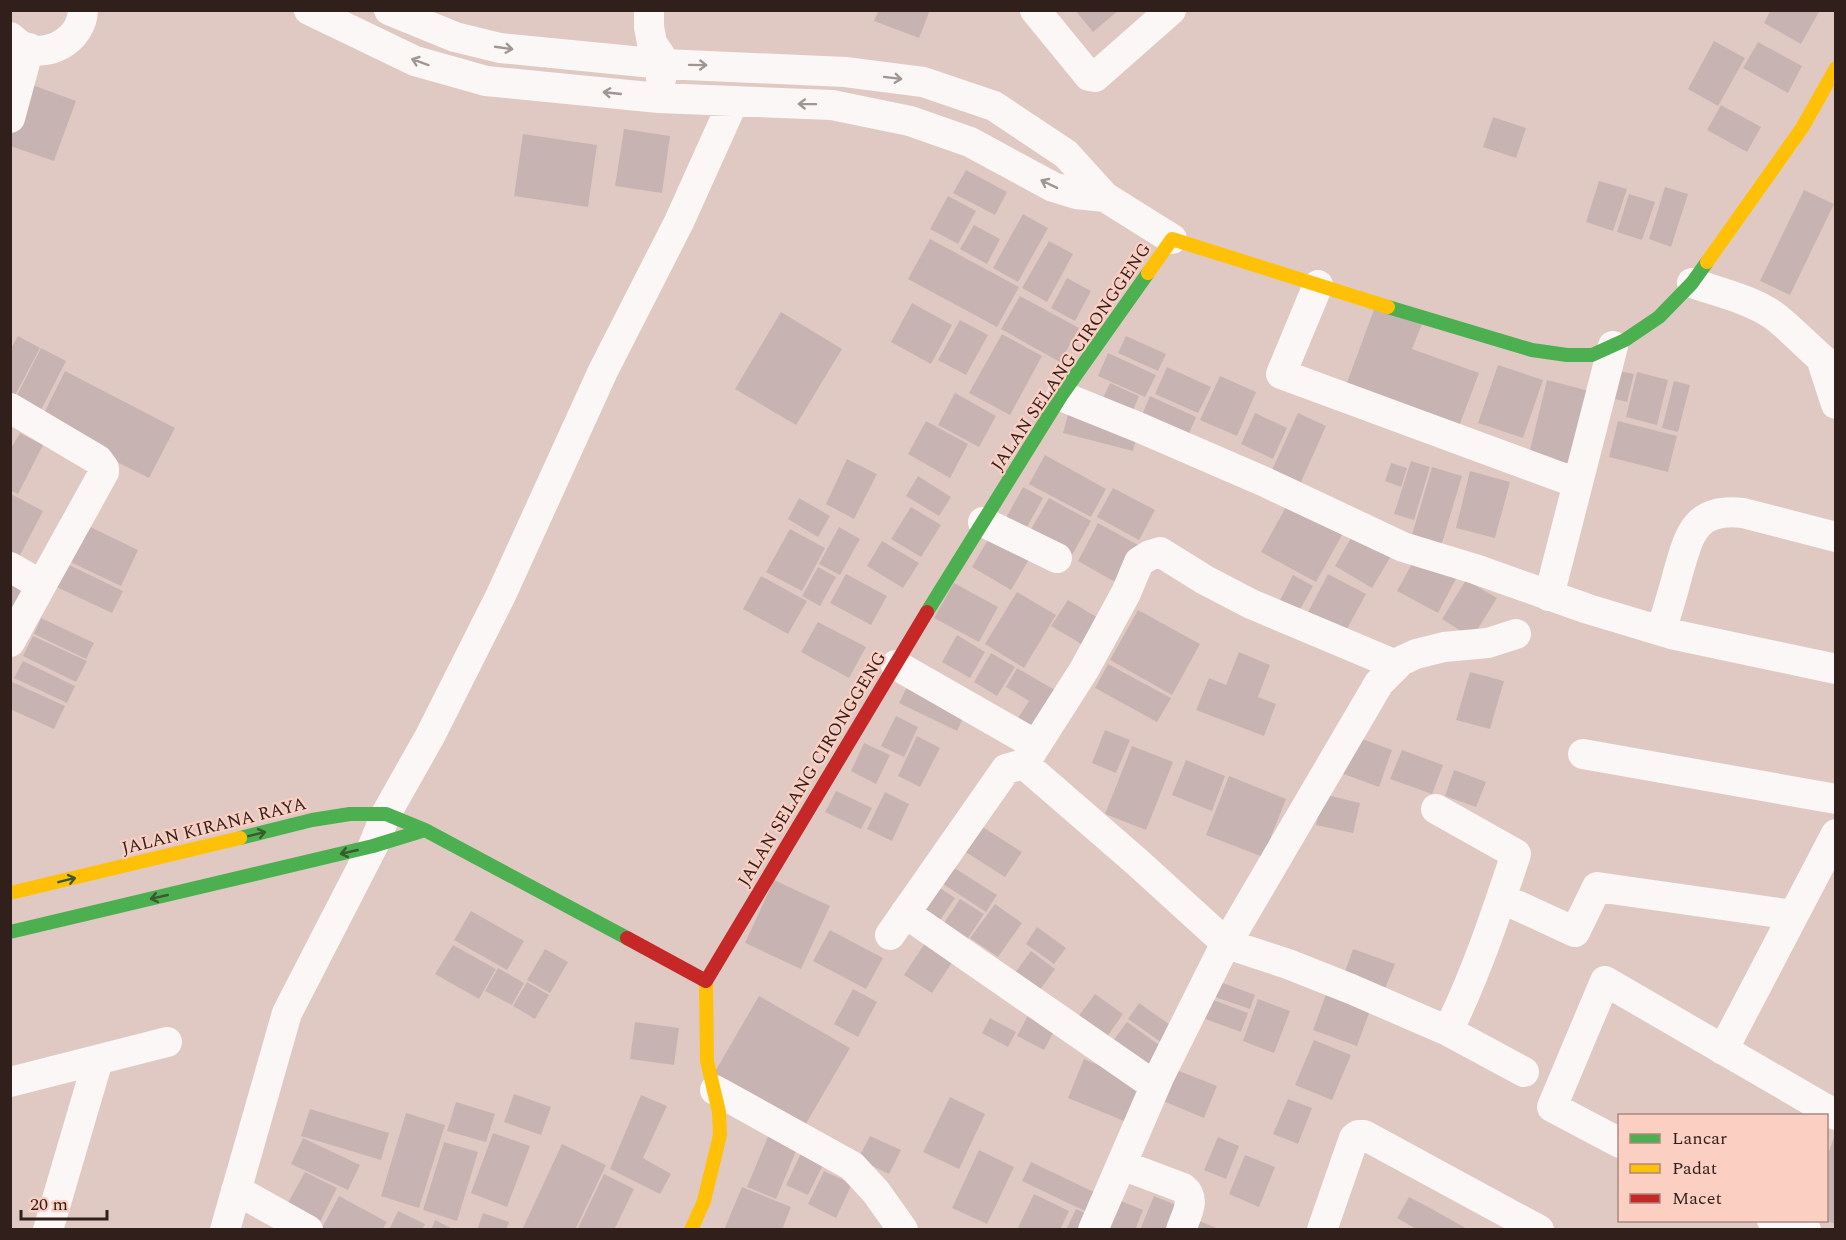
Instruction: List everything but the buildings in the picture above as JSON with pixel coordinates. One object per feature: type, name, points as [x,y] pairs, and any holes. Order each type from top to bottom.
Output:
[{"type":"street","points":[[10,118],[20,42],[45,50],[63,45],[79,27],[83,10]]},
{"type":"street","points":[[309,10],[416,61],[486,81],[659,98],[843,106],[910,121],[970,142],[1053,187],[1076,194],[1105,197]]},
{"type":"street","points":[[389,10],[455,37],[500,48],[663,64],[853,72],[923,82],[994,106],[1066,154],[1105,197],[1172,239]]},
{"type":"street","points":[[649,10],[652,44],[663,64],[659,98]]},
{"type":"street","points":[[1035,10],[1089,76],[1095,77],[1171,10]]},
{"type":"street","name":"JALAN SELANG CIRONGGENG","points":[[706,981],[1061,396],[1172,239],[1532,350],[1567,355],[1592,355],[1625,340],[1659,317],[1692,283],[1802,128],[1836,68]]},
{"type":"street","points":[[843,106],[853,72]]},
{"type":"street","points":[[225,1230],[287,1013],[373,846],[386,814],[430,736],[501,595],[603,371],[679,222],[733,102]]},
{"type":"street","points":[[1692,283],[1746,301],[1772,315],[1829,366],[1836,404]]},
{"type":"street","points":[[1318,285],[1281,374],[1577,483]]},
{"type":"street","points":[[1550,596],[1612,346]]},
{"type":"street","points":[[1061,396],[1265,482],[1403,547],[1661,631],[1836,669]]},
{"type":"street","points":[[10,408],[98,460],[104,468],[104,472],[10,642]]},
{"type":"street","points":[[1661,631],[1688,538],[1700,522],[1714,514],[1728,511],[1743,513],[1836,537]]},
{"type":"street","points":[[983,522],[1056,558]]},
{"type":"street","points":[[1155,1086],[897,924],[1006,769],[1030,754],[1084,670],[1126,593],[1139,562],[1150,555],[1160,552],[1205,580],[1251,604],[1396,665]]},
{"type":"street","points":[[10,567],[41,585]]},
{"type":"street","points":[[1093,1230],[1155,1086],[1227,944],[1379,683],[1401,661],[1416,654],[1444,647],[1488,643],[1516,634]]},
{"type":"street","points":[[896,665],[1030,754],[1137,862],[1227,944],[1288,964],[1448,1031],[1524,1072]]},
{"type":"street","points":[[1582,754],[1836,799]]},
{"type":"street","points":[[1436,809],[1516,854],[1467,992],[1448,1031]]},
{"type":"street","name":"JALAN KIRANA RAYA","points":[[10,894],[312,820],[350,814],[386,814],[425,830],[706,981]]},
{"type":"street","points":[[10,932],[373,846],[425,830]]},
{"type":"street","points":[[1723,1050],[1836,834]]},
{"type":"street","points":[[1501,898],[1575,932],[1597,887],[1793,915]]},
{"type":"street","points":[[691,1230],[704,1201],[720,1135],[719,1112],[707,1061],[706,981]]},
{"type":"street","points":[[1618,1142],[1552,1107],[1605,981],[1836,1116],[1828,1130]]},
{"type":"street","points":[[10,1082],[167,1042]]},
{"type":"street","points":[[48,1230],[98,1060]]},
{"type":"street","points":[[715,1090],[852,1166],[876,1192],[903,1230]]},
{"type":"street","points":[[1322,1230],[1354,1138],[1364,1135],[1539,1230]]},
{"type":"street","points":[[1122,1165],[1183,1188],[1188,1192],[1191,1197],[1181,1230]]},
{"type":"street","points":[[236,1190],[308,1230]]},
{"type":"street","points":[[1774,1223],[1806,1230]]},
{"type":"traffic: fast","points":[[1388,307],[1532,350],[1567,355],[1592,355],[1625,340],[1659,317],[1692,283],[1707,262]]},
{"type":"traffic: fast","points":[[927,612],[1061,396],[1148,273]]},
{"type":"traffic: fast","points":[[240,838],[312,820],[350,814],[386,814],[425,830],[627,938]]},
{"type":"traffic: fast","points":[[10,932],[373,846],[425,830]]},
{"type":"traffic: slow","points":[[1707,262],[1802,128],[1836,68]]},
{"type":"traffic: slow","points":[[1148,273],[1172,239],[1388,307]]},
{"type":"traffic: slow","points":[[10,893],[240,838]]},
{"type":"traffic: slow","points":[[691,1230],[704,1201],[720,1135],[719,1112],[707,1061],[706,981]]},
{"type":"traffic: jam","points":[[706,981],[927,612]]},
{"type":"traffic: jam","points":[[627,938],[706,981]]}]
